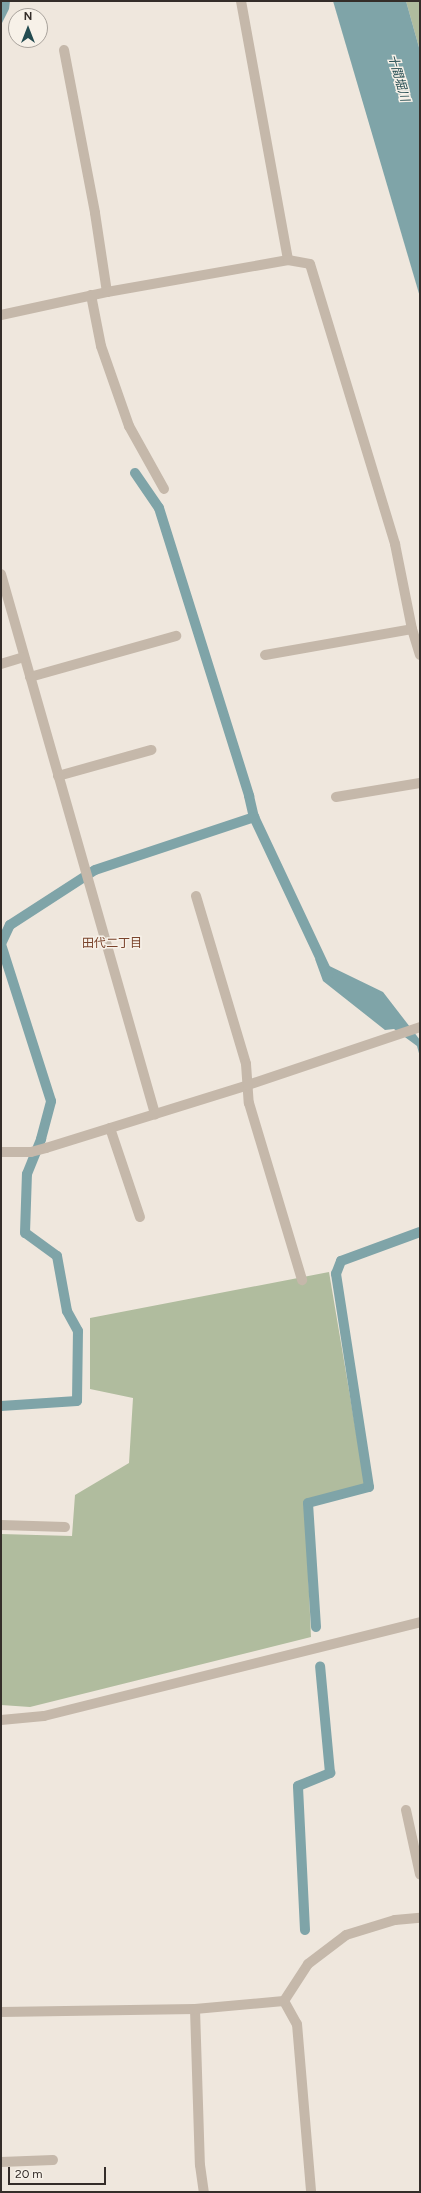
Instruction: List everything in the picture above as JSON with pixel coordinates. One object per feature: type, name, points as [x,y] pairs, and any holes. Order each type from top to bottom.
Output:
[{"type":"street","points":[[241,1],[288,260]]},
{"type":"street","points":[[64,50],[95,213],[107,292]]},
{"type":"street","points":[[1,315],[91,295],[288,260],[310,264],[395,544],[412,629],[420,655]]},
{"type":"street","points":[[91,295],[101,346],[129,426],[164,489]]},
{"type":"street","points":[[1,574],[155,1114]]},
{"type":"street","points":[[265,655],[412,629]]},
{"type":"street","points":[[30,677],[176,636]]},
{"type":"street","points":[[1,664],[24,657]]},
{"type":"street","points":[[58,776],[151,750]]},
{"type":"street","points":[[336,797],[420,783]]},
{"type":"street","points":[[196,896],[246,1064],[249,1103],[302,1280]]},
{"type":"street","points":[[1,1152],[31,1152],[46,1148],[248,1085],[417,1028]]},
{"type":"street","points":[[110,1128],[140,1217]]},
{"type":"street","points":[[1,1525],[65,1528]]},
{"type":"street","points":[[1,1720],[44,1716],[420,1622]]},
{"type":"street","points":[[406,1810],[420,1874]]},
{"type":"street","points":[[284,2001],[308,1964],[346,1935],[395,1920],[420,1918]]},
{"type":"street","points":[[1,2012],[195,2009],[284,2001]]},
{"type":"street","points":[[284,2001],[297,2024],[311,2192]]},
{"type":"street","points":[[195,2009],[200,2164],[204,2192]]},
{"type":"street","points":[[1,2162],[53,2160]]},
{"type":"green space","points":[[406,1],[420,1],[420,51]]},
{"type":"green space","points":[[329,1272],[365,1485],[305,1500],[311,1637],[30,1707],[1,1705],[1,1534],[72,1536],[75,1495],[129,1463],[133,1398],[90,1389],[90,1318]]},
{"type":"water","points":[[1,1],[10,1],[8,11],[1,25]]},
{"type":"water","name":"十間堀川","points":[[333,1],[406,1],[420,51],[420,297]]},
{"type":"water","points":[[315,959],[383,992],[420,1040],[420,1057],[417,1046],[394,1029],[385,1030],[323,981]]},
{"type":"waterway","points":[[135,473],[159,508],[249,796],[254,817]]},
{"type":"waterway","points":[[1,944],[10,925],[95,870],[254,817],[328,974]]},
{"type":"waterway","points":[[1,944],[51,1101],[41,1139],[27,1174],[25,1233],[57,1256],[67,1311],[78,1331],[77,1401],[1,1406]]},
{"type":"waterway","points":[[316,1627],[308,1503],[369,1487],[336,1274],[341,1261],[420,1232]]},
{"type":"waterway","points":[[305,1930],[298,1786],[330,1773],[320,1666]]},
{"type":"district","name":"田代二丁目","points":[[112,944]]}]
